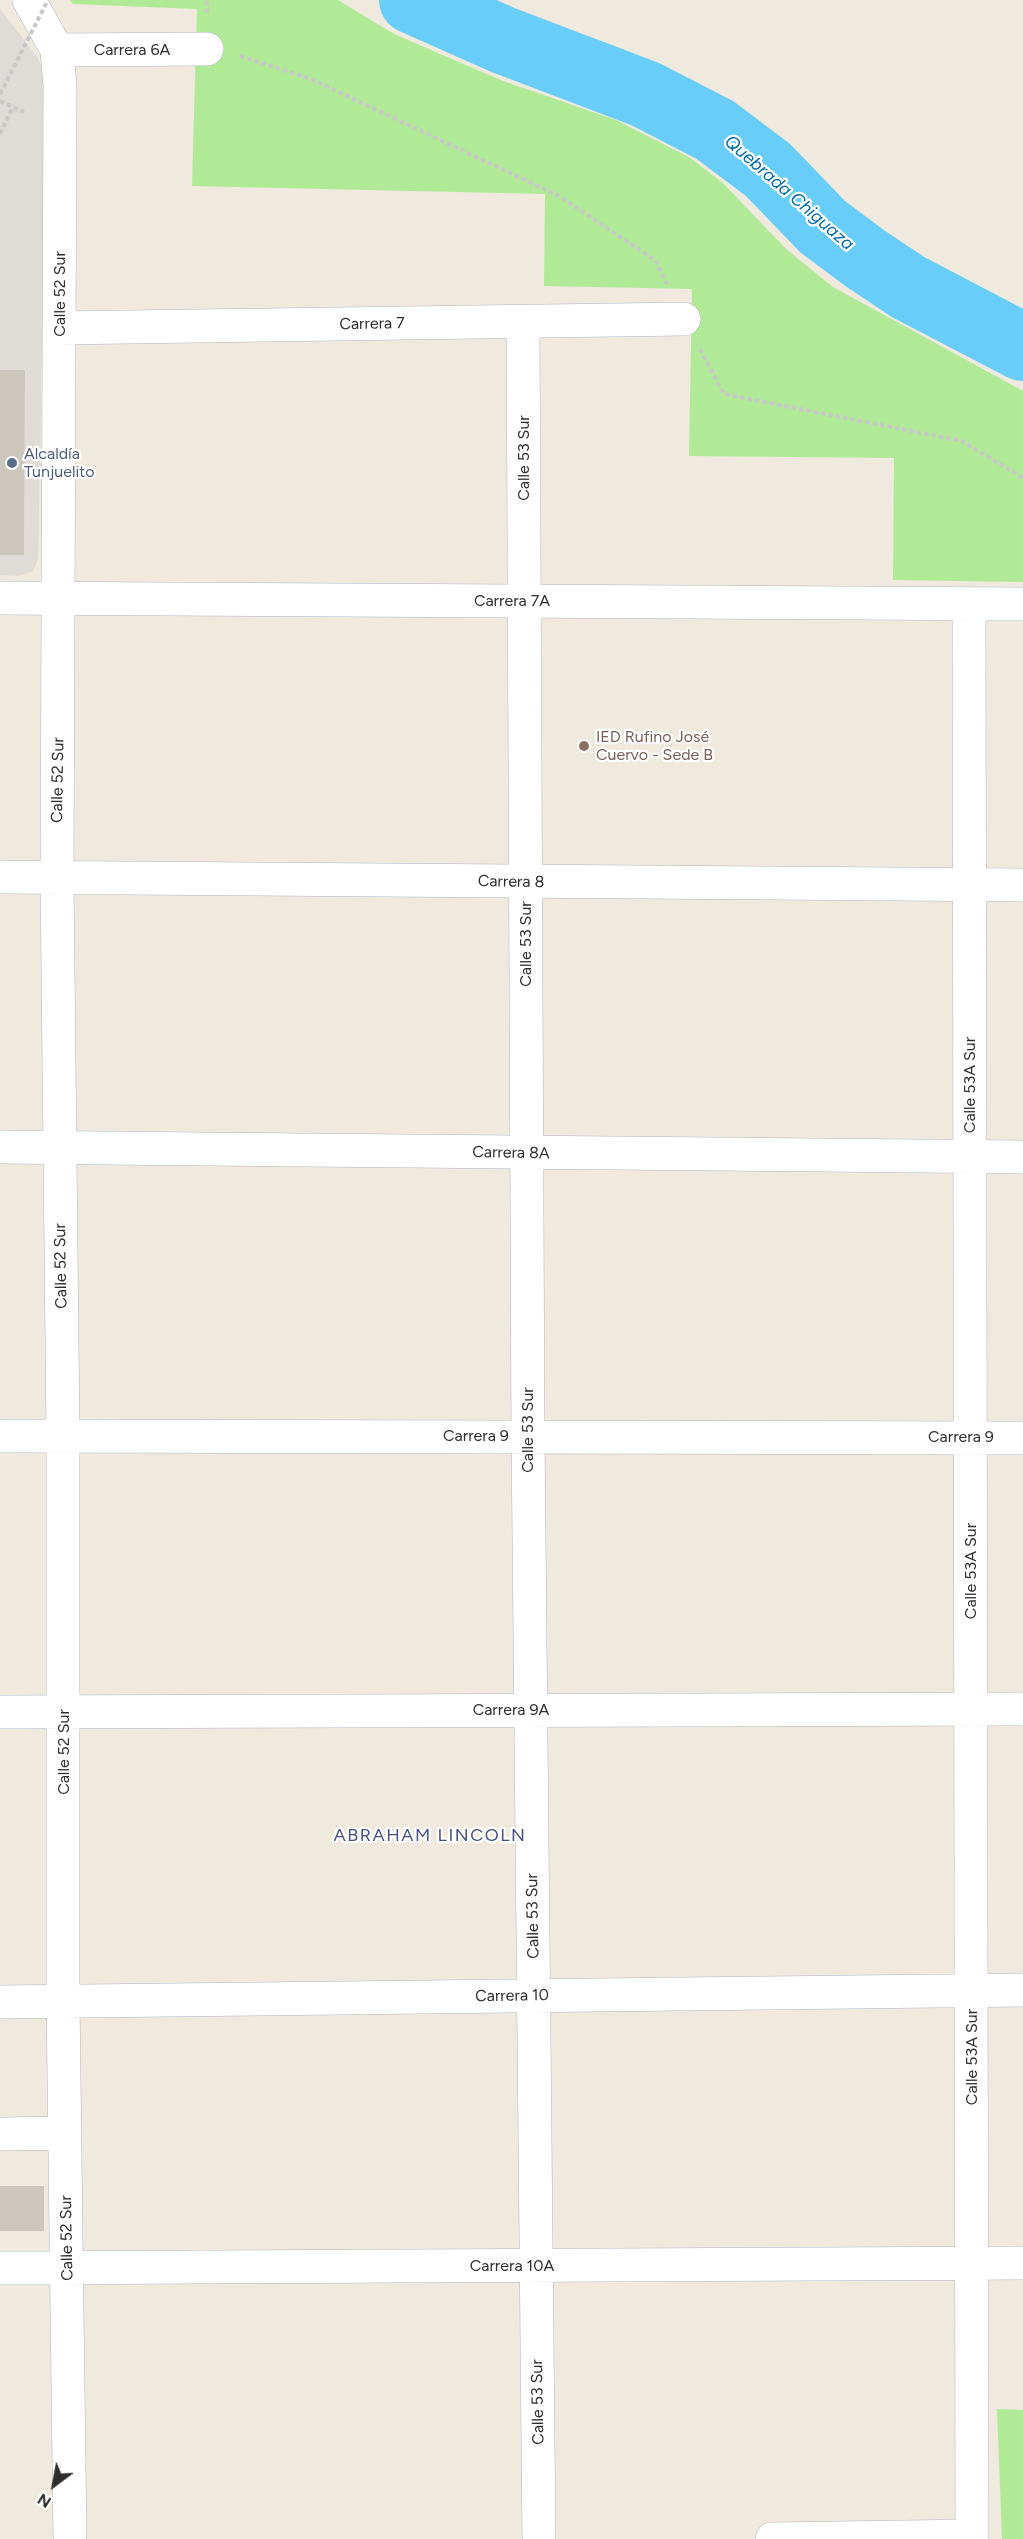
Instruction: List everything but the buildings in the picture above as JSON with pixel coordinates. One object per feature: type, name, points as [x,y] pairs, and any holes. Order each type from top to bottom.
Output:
[{"type":"street","name":"Calle 52 Sur","points":[[29,0],[57,50],[60,86],[57,877],[63,1436],[63,2001],[70,2539]]},
{"type":"street","name":"Carrera 6A","points":[[57,50],[207,49]]},
{"type":"street","name":"Carrera 7","points":[[59,328],[684,319]]},
{"type":"street","name":"Calle 53 Sur","points":[[523,322],[528,1436],[539,2539]]},
{"type":"street","name":"Carrera 7A","points":[[0,598],[1023,604]]},
{"type":"street","name":"Calle 53A Sur","points":[[969,604],[972,2538]]},
{"type":"street","name":"Carrera 8","points":[[0,877],[1023,885]]},
{"type":"street","name":"Carrera 8A","points":[[0,1148],[1023,1157]]},
{"type":"street","name":"Carrera 9","points":[[0,1436],[1023,1438]]},
{"type":"street","name":"Carrera 9A","points":[[0,1712],[1023,1709]]},
{"type":"street","name":"Carrera 10","points":[[0,2001],[1023,1990]]},
{"type":"street","points":[[0,2134],[65,2133]]},
{"type":"street","name":"Carrera 10A","points":[[0,2268],[1023,2263]]},
{"type":"street","points":[[772,2539],[972,2538]]},
{"type":"path","points":[[0,94],[48,0]]},
{"type":"path","points":[[207,49],[255,59],[311,79],[559,196],[655,260]]},
{"type":"path","points":[[0,101],[30,115]]},
{"type":"path","points":[[0,134],[13,107]]},
{"type":"path","points":[[724,394],[962,441],[1023,478]]},
{"type":"green space","points":[[70,0],[338,0],[394,34],[503,81],[616,120],[689,157],[723,183],[786,249],[833,287],[1023,391],[1023,582],[893,580],[894,458],[689,456],[692,289],[544,286],[545,194],[192,186],[197,9],[73,4]]},
{"type":"green space","points":[[997,2409],[1023,2410],[1023,2539],[1002,2539]]},
{"type":"shaded area","points":[[0,9],[38,58],[47,83],[38,560],[33,571],[18,576],[0,575],[0,555],[24,555],[25,371],[0,370]]},
{"type":"waterway","name":"Quebrada Chiguaza","points":[[413,0],[503,40],[645,94],[715,130],[768,170],[823,227],[866,259],[908,287],[1023,347]]},
{"type":"place","name":"Alcaldía Tunjuelito","points":[[12,463]]},
{"type":"place","name":"IED Rufino José Cuervo - Sede B","points":[[584,746]]},
{"type":"district","name":"ABRAHAM LINCOLN","points":[[430,1836]]}]
